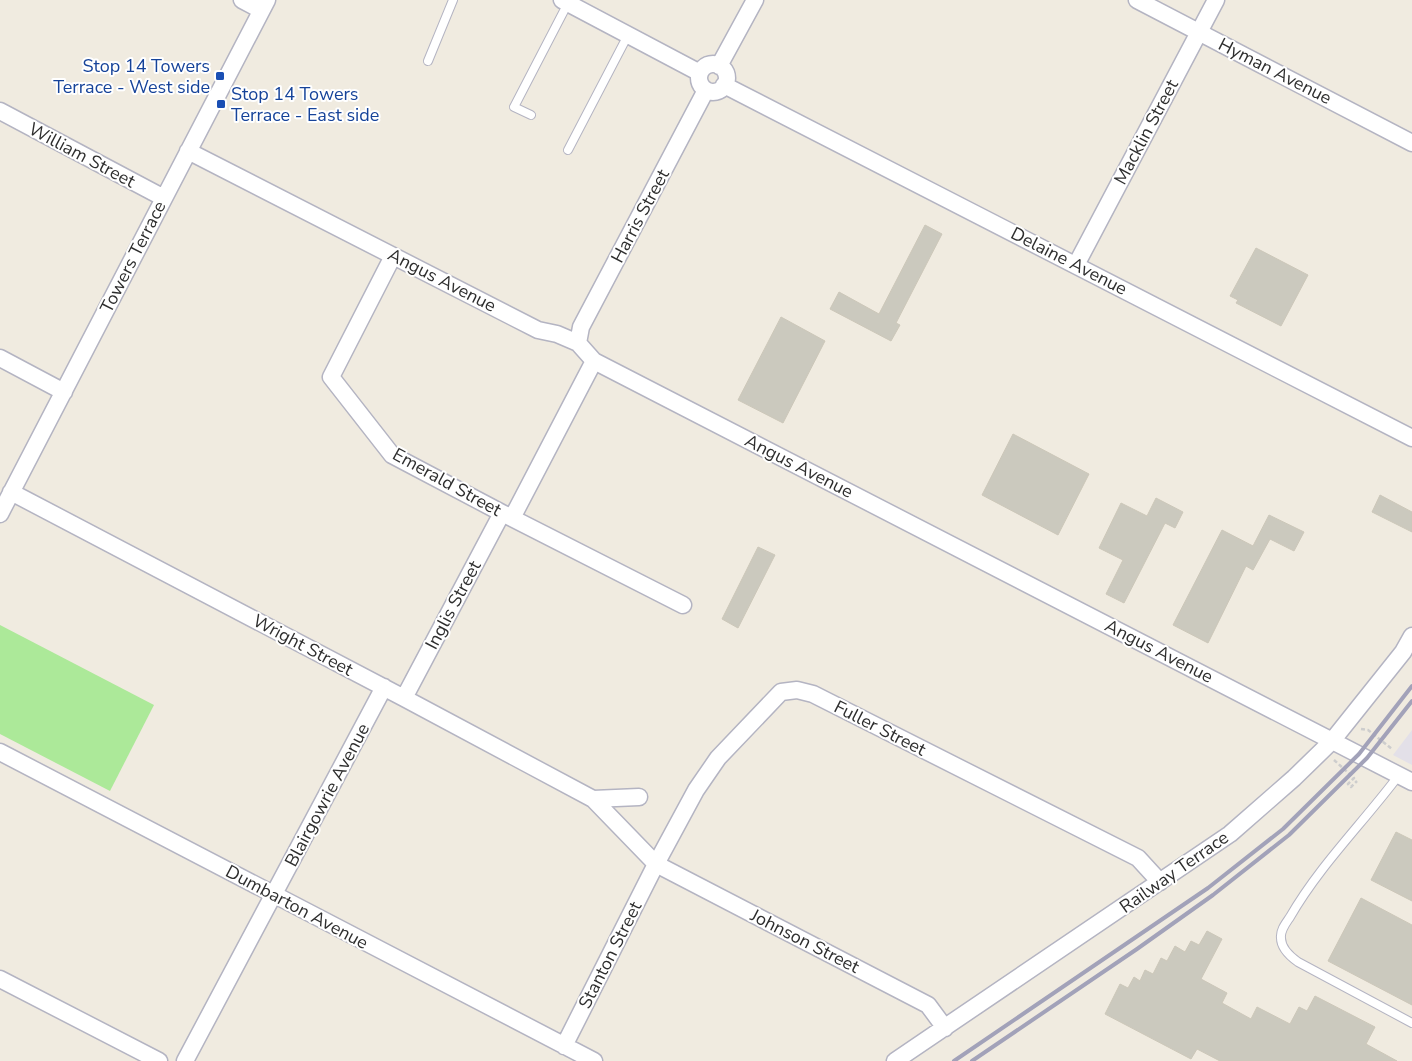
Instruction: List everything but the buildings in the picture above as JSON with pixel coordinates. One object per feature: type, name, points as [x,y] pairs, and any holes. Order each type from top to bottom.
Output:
[{"type":"street","points":[[242,0],[264,5]]},
{"type":"street","points":[[719,66],[755,0]]},
{"type":"street","name":"Hyman Avenue","points":[[1137,0],[1412,143]]},
{"type":"street","name":"Macklin Street","points":[[1076,264],[1216,0]]},
{"type":"street","points":[[565,2],[700,73]]},
{"type":"street","name":"Towers Terrace","points":[[0,514],[264,5]]},
{"type":"street","points":[[715,64],[726,73],[724,85],[714,92],[706,90],[700,83],[700,73],[706,66],[715,64]]},
{"type":"street","name":"Delaine Avenue","points":[[724,85],[1412,438]]},
{"type":"street","name":"Harris Street","points":[[578,343],[581,327],[706,90]]},
{"type":"street","name":"William Street","points":[[0,111],[164,198]]},
{"type":"street","name":"Angus Avenue","points":[[188,151],[538,330],[557,334],[578,343],[594,361],[1406,779]]},
{"type":"street","name":"Emerald Street","points":[[393,256],[331,377],[392,455],[683,604]]},
{"type":"street","points":[[0,358],[64,392]]},
{"type":"street","name":"Inglis Street","points":[[404,698],[594,361]]},
{"type":"street","name":"Wright Street","points":[[11,492],[384,687],[593,800],[656,864]]},
{"type":"street","name":"Railway Terrace","points":[[895,1061],[1230,834],[1294,778],[1332,741],[1403,652],[1412,636]]},
{"type":"street","name":"Blairgowrie Avenue","points":[[185,1061],[384,687]]},
{"type":"street","name":"Fuller Street","points":[[656,864],[696,790],[718,758],[781,692],[797,690],[813,694],[1138,858],[1160,882]]},
{"type":"street","name":"Dumbarton Avenue","points":[[0,752],[594,1061]]},
{"type":"street","points":[[593,800],[639,797]]},
{"type":"street","name":"Johnson Street","points":[[656,864],[928,1005],[946,1028]]},
{"type":"street","name":"Stanton Street","points":[[564,1046],[656,864]]},
{"type":"street","points":[[0,979],[159,1061]]},
{"type":"lane","points":[[428,61],[453,0]]},
{"type":"lane","points":[[531,116],[514,107],[565,2]]},
{"type":"lane","points":[[568,150],[628,35]]},
{"type":"lane","points":[[1406,779],[1317,876],[1286,923],[1281,939],[1290,956],[1298,962],[1412,1023]]},
{"type":"path","points":[[1357,729],[1368,730],[1392,749]]},
{"type":"path","points":[[1331,758],[1354,778],[1348,784],[1351,787],[1357,781]]},
{"type":"shaded area","points":[[1412,730],[1412,765],[1393,755]]},
{"type":"green space","points":[[0,625],[154,705],[110,791],[0,734]]},
{"type":"railway","points":[[954,1061],[1208,888],[1283,829],[1359,754],[1412,686]]},
{"type":"railway","points":[[972,1061],[1213,895],[1289,835],[1367,758],[1412,701]]},
{"type":"place","name":"Stop 14 Towers Terrace - West side","points":[[220,76]]},
{"type":"place","name":"Stop 14 Towers Terrace - East side","points":[[221,104]]}]
